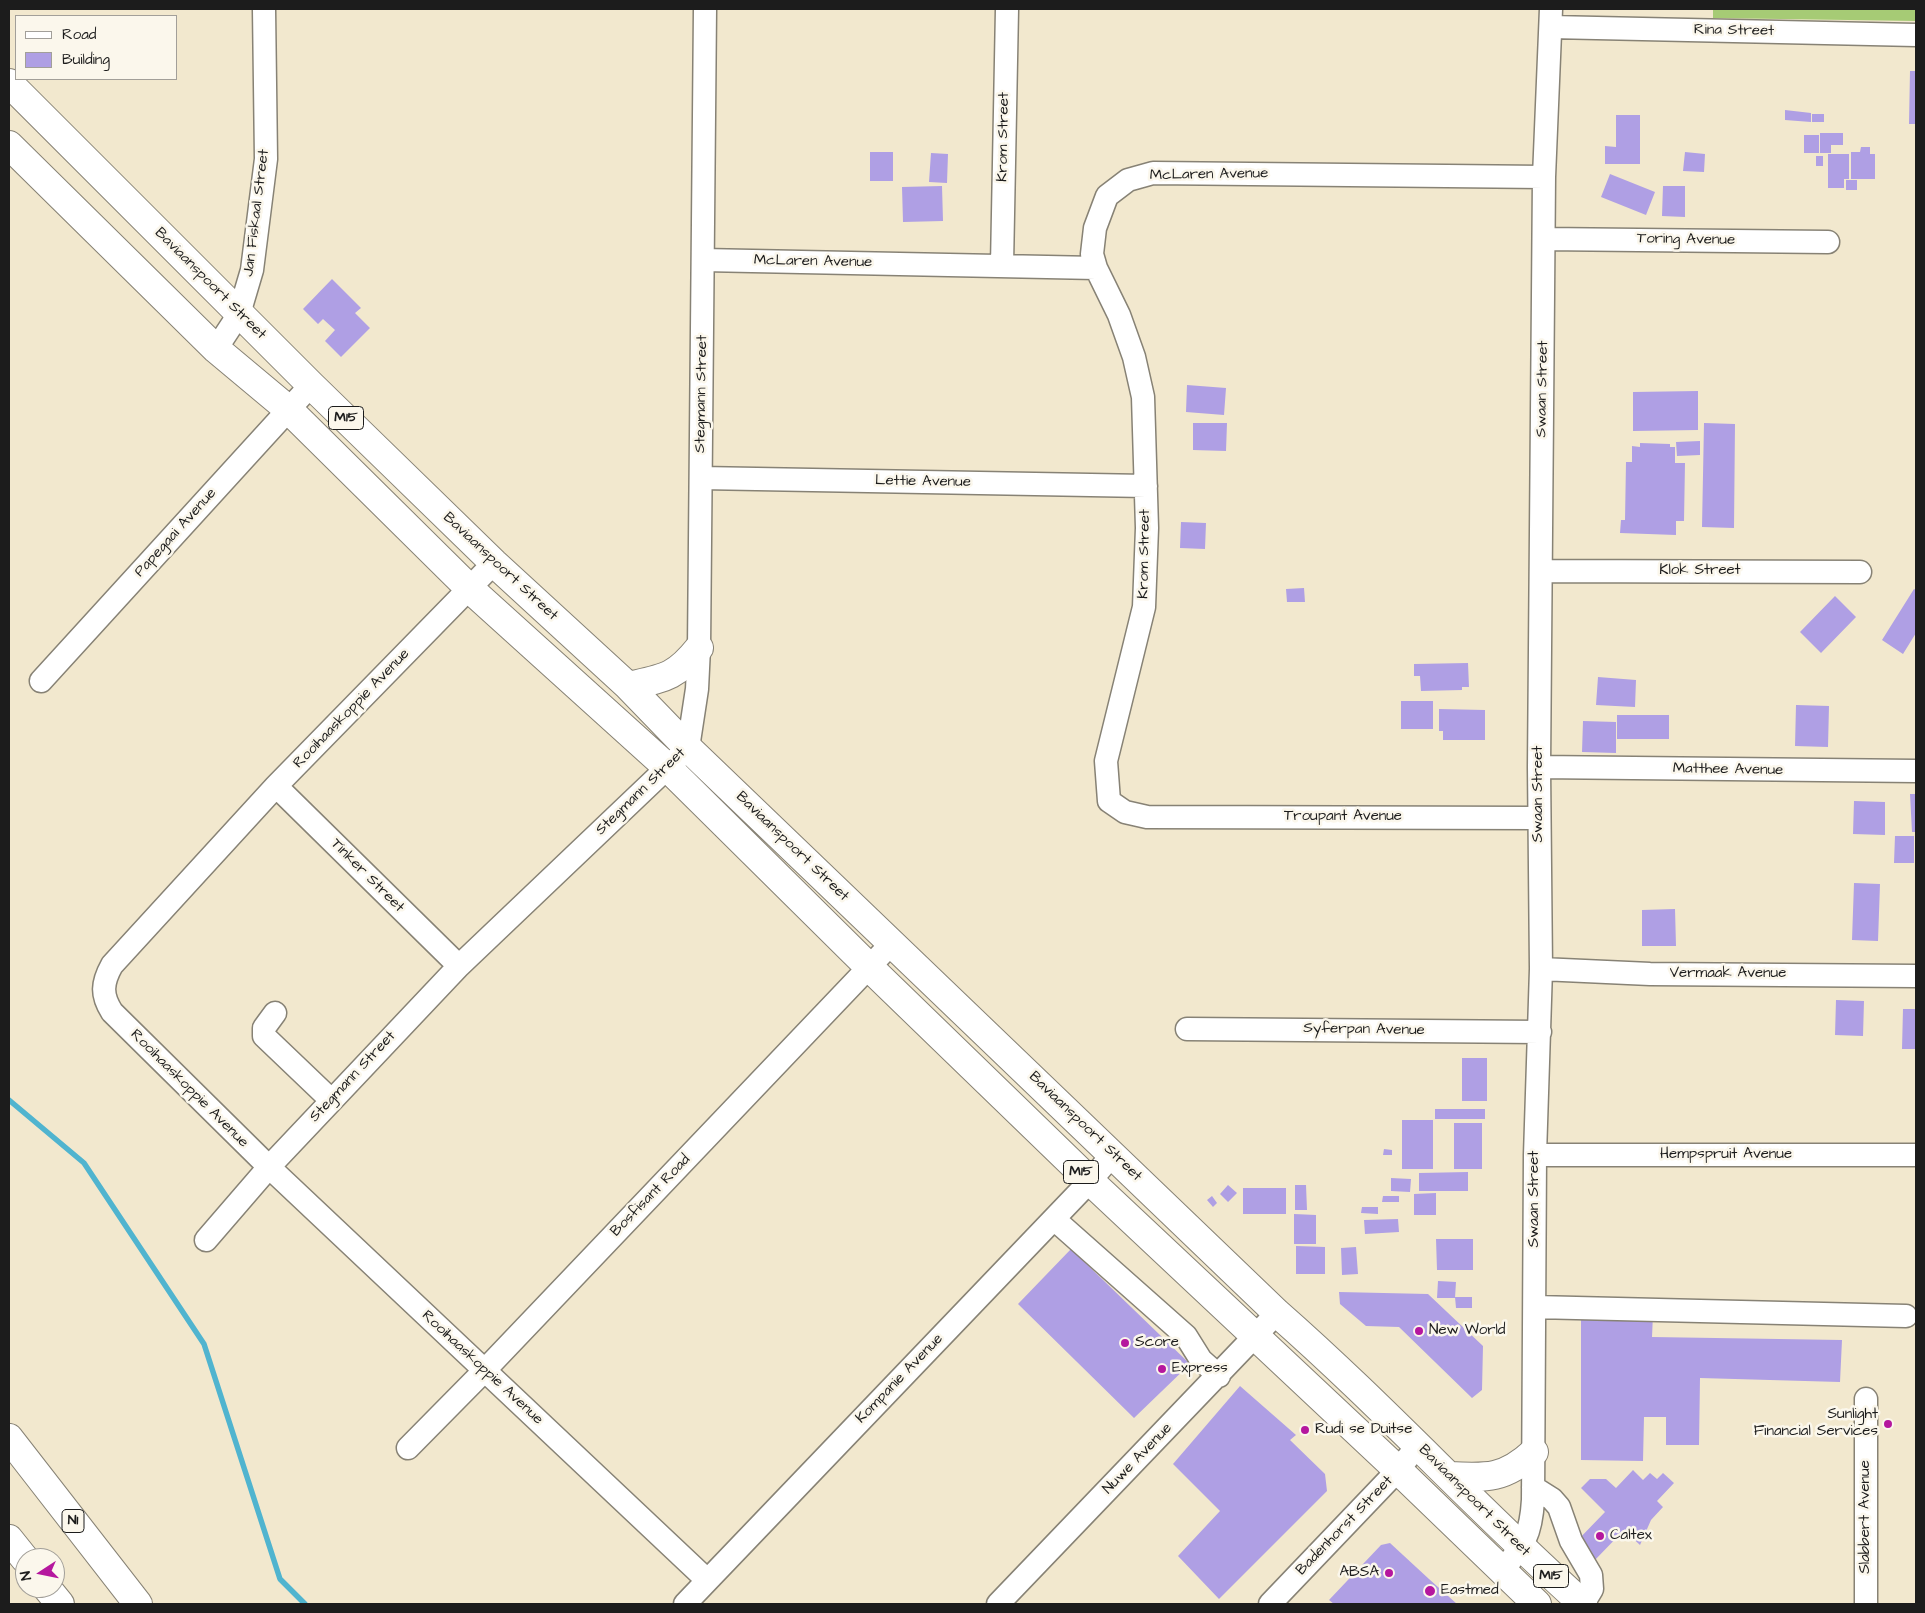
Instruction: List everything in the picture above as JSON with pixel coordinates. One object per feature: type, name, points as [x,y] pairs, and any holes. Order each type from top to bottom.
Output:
[{"type":"main road","name":"Baviaanspoort Street","points":[[9,84],[239,314],[494,563],[628,686],[688,748],[1277,1313],[1331,1361],[1418,1445],[1520,1548],[1583,1604]]},
{"type":"main road","name":"Baviaanspoort Street","points":[[9,145],[216,349],[289,410],[470,589],[667,767],[869,967],[1090,1181],[1255,1338],[1398,1470],[1537,1604]]},
{"type":"main road","points":[[628,686],[666,678],[678,671],[699,648]]},
{"type":"main road","name":"N1","points":[[9,1438],[138,1604]]},
{"type":"main road","points":[[1450,1476],[1493,1476],[1513,1469],[1534,1452]]},
{"type":"main road","points":[[9,1538],[17,1548]]},
{"type":"street","name":"Jan Fiskaal Street","points":[[216,349],[239,314],[252,270],[266,159],[264,9]]},
{"type":"street","name":"Stegmann Street","points":[[206,1240],[268,1167],[459,966],[688,748],[697,689],[699,648],[705,9]]},
{"type":"street","name":"Krom Street","points":[[1002,265],[1006,9]]},
{"type":"street","name":"Rina Street","points":[[1551,18],[1916,35]]},
{"type":"street","name":"Swaan Street","points":[[1503,1570],[1530,1531],[1533,1487],[1535,1155],[1541,968],[1539,767],[1544,177],[1551,18]]},
{"type":"street","name":"McLaren Avenue","points":[[703,260],[1096,268],[1092,254],[1095,228],[1107,196],[1128,180],[1153,173],[1544,177]]},
{"type":"street","name":"Toring Avenue","points":[[1544,239],[1828,242]]},
{"type":"street","name":"Krom Street","points":[[1096,268],[1119,315],[1136,365],[1143,397],[1146,486],[1144,607],[1106,760],[1109,801],[1125,812],[1147,817]]},
{"type":"street","name":"Papegaai Avenue","points":[[41,681],[312,385]]},
{"type":"street","name":"Lettie Avenue","points":[[701,478],[1146,486]]},
{"type":"street","name":"Rooihaaskoppie Avenue","points":[[494,563],[276,786],[112,965],[105,978],[103,989],[105,1001],[112,1012],[268,1167],[707,1580]]},
{"type":"street","name":"Klok Street","points":[[1540,571],[1860,572]]},
{"type":"street","name":"Matthee Avenue","points":[[1539,767],[1916,771]]},
{"type":"street","name":"Tinker Street","points":[[276,786],[459,966]]},
{"type":"street","name":"Troupant Avenue","points":[[1147,817],[1539,818]]},
{"type":"street","name":"Bosfisant Road","points":[[408,1448],[484,1371],[892,943]]},
{"type":"street","name":"Vermaak Avenue","points":[[1541,968],[1650,974],[1916,976]]},
{"type":"street","points":[[275,1013],[264,1028],[264,1036],[275,1048],[303,1071],[331,1100]]},
{"type":"street","name":"Syferpan Avenue","points":[[1187,1029],[1540,1032]]},
{"type":"street","name":"Kompanie Avenue","points":[[685,1604],[1090,1181],[1113,1154]]},
{"type":"street","name":"Hempspruit Avenue","points":[[1535,1155],[1916,1155]]},
{"type":"street","points":[[1054,1218],[1186,1336],[1201,1360],[1219,1376]]},
{"type":"street","points":[[1535,1307],[1906,1316]]},
{"type":"street","name":"Nuwe Avenue","points":[[998,1604],[1219,1376],[1277,1313]]},
{"type":"street","name":"Slabbert Avenue","points":[[1866,1399],[1866,1604]]},
{"type":"street","name":"Badenhorst Street","points":[[1270,1604],[1398,1470],[1418,1445]]},
{"type":"street","points":[[1533,1487],[1559,1507],[1571,1541],[1591,1575],[1592,1589],[1583,1604]]},
{"type":"green space","points":[[1713,9],[1916,9],[1916,21],[1713,18]]},
{"type":"building","points":[[1910,71],[1916,71],[1916,124],[1909,124]]},
{"type":"building","points":[[1785,110],[1811,113],[1811,122],[1785,120]]},
{"type":"building","points":[[1812,114],[1824,114],[1824,122],[1812,122]]},
{"type":"building","points":[[1616,115],[1640,115],[1640,164],[1605,164],[1605,146],[1616,147]]},
{"type":"building","points":[[1820,133],[1843,133],[1843,145],[1831,145],[1831,153],[1820,153]]},
{"type":"building","points":[[1804,135],[1819,135],[1819,153],[1804,153]]},
{"type":"building","points":[[1861,147],[1870,147],[1870,154],[1875,154],[1875,179],[1851,179],[1851,152],[1860,152]]},
{"type":"building","points":[[870,152],[893,152],[893,181],[870,181]]},
{"type":"building","points":[[1685,152],[1705,154],[1704,172],[1683,171]]},
{"type":"building","points":[[931,153],[948,154],[947,183],[929,182]]},
{"type":"building","points":[[1828,154],[1849,154],[1849,179],[1844,179],[1844,188],[1828,188]]},
{"type":"building","points":[[1816,156],[1823,156],[1823,166],[1816,166]]},
{"type":"building","points":[[1610,174],[1655,192],[1646,215],[1601,197]]},
{"type":"building","points":[[1846,180],[1857,180],[1857,190],[1846,190]]},
{"type":"building","points":[[942,186],[943,221],[903,222],[902,187]]},
{"type":"building","points":[[1663,186],[1685,186],[1685,217],[1662,216]]},
{"type":"building","points":[[332,279],[361,308],[355,313],[370,328],[341,357],[325,341],[335,330],[323,319],[318,324],[303,309]]},
{"type":"building","points":[[1187,385],[1226,388],[1224,415],[1186,412]]},
{"type":"building","points":[[1698,391],[1698,430],[1633,431],[1633,392]]},
{"type":"building","points":[[1193,423],[1227,423],[1226,451],[1193,450]]},
{"type":"building","points":[[1704,423],[1735,424],[1734,528],[1702,527]]},
{"type":"building","points":[[1700,441],[1700,455],[1677,456],[1676,442]]},
{"type":"building","points":[[1640,443],[1670,444],[1670,447],[1675,447],[1675,463],[1685,463],[1684,521],[1676,521],[1676,535],[1620,533],[1621,520],[1625,520],[1626,462],[1632,462],[1632,446],[1640,447]]},
{"type":"building","points":[[1181,522],[1206,523],[1205,549],[1180,548]]},
{"type":"building","points":[[1304,588],[1305,602],[1287,602],[1286,589]]},
{"type":"building","points":[[1914,589],[1916,590],[1916,633],[1903,654],[1882,640]]},
{"type":"building","points":[[1835,596],[1856,617],[1821,653],[1800,632]]},
{"type":"building","points":[[1468,663],[1469,687],[1462,687],[1462,690],[1421,691],[1420,676],[1414,676],[1414,664]]},
{"type":"building","points":[[1598,677],[1636,680],[1635,707],[1596,705]]},
{"type":"building","points":[[1401,701],[1433,701],[1433,729],[1401,729]]},
{"type":"building","points":[[1796,705],[1829,706],[1828,747],[1795,746]]},
{"type":"building","points":[[1439,709],[1485,710],[1485,740],[1443,740],[1443,731],[1439,731]]},
{"type":"building","points":[[1617,715],[1669,715],[1669,739],[1617,739]]},
{"type":"building","points":[[1583,721],[1616,722],[1616,753],[1582,752]]},
{"type":"building","points":[[1910,794],[1916,794],[1916,832],[1912,832]]},
{"type":"building","points":[[1854,801],[1885,802],[1885,835],[1853,834]]},
{"type":"building","points":[[1895,836],[1914,836],[1914,863],[1894,863]]},
{"type":"building","points":[[1854,883],[1880,884],[1878,941],[1852,940]]},
{"type":"building","points":[[1675,909],[1676,946],[1642,946],[1642,910]]},
{"type":"building","points":[[1836,1000],[1864,1001],[1863,1036],[1835,1035]]},
{"type":"building","points":[[1903,1009],[1916,1009],[1916,1049],[1902,1049]]},
{"type":"building","points":[[1462,1058],[1487,1058],[1487,1101],[1462,1101]]},
{"type":"building","points":[[1435,1109],[1485,1109],[1485,1119],[1435,1119]]},
{"type":"building","points":[[1402,1120],[1433,1120],[1433,1169],[1402,1169]]},
{"type":"building","points":[[1454,1123],[1482,1123],[1482,1169],[1454,1169]]},
{"type":"building","points":[[1384,1149],[1392,1150],[1392,1155],[1383,1155]]},
{"type":"building","points":[[1468,1172],[1468,1191],[1419,1191],[1419,1173]]},
{"type":"building","points":[[1391,1178],[1411,1179],[1410,1192],[1391,1191]]},
{"type":"building","points":[[1228,1185],[1237,1193],[1228,1202],[1220,1194]]},
{"type":"building","points":[[1295,1185],[1306,1185],[1307,1210],[1295,1210]]},
{"type":"building","points":[[1243,1188],[1286,1188],[1286,1214],[1243,1214]]},
{"type":"building","points":[[1436,1193],[1436,1215],[1414,1215],[1414,1194]]},
{"type":"building","points":[[1212,1196],[1217,1203],[1213,1207],[1207,1200]]},
{"type":"building","points":[[1383,1196],[1399,1196],[1399,1202],[1382,1202]]},
{"type":"building","points":[[1362,1207],[1378,1207],[1378,1214],[1361,1213]]},
{"type":"building","points":[[1294,1214],[1316,1215],[1316,1244],[1294,1244]]},
{"type":"building","points":[[1398,1219],[1399,1232],[1365,1234],[1364,1220]]},
{"type":"building","points":[[1436,1239],[1473,1239],[1473,1270],[1437,1270]]},
{"type":"building","points":[[1296,1246],[1325,1247],[1325,1274],[1296,1274]]},
{"type":"building","points":[[1356,1247],[1358,1274],[1342,1275],[1341,1248]]},
{"type":"building","points":[[1071,1249],[1190,1364],[1134,1418],[1018,1304]]},
{"type":"building","points":[[1438,1281],[1456,1282],[1455,1298],[1437,1298]]},
{"type":"building","points":[[1339,1292],[1428,1294],[1483,1346],[1482,1390],[1472,1398],[1399,1327],[1366,1326],[1340,1304]]},
{"type":"building","points":[[1455,1297],[1472,1297],[1472,1308],[1456,1308]]},
{"type":"building","points":[[1581,1313],[1653,1314],[1652,1337],[1842,1340],[1840,1382],[1700,1378],[1699,1445],[1666,1445],[1666,1417],[1644,1417],[1643,1461],[1581,1460]]},
{"type":"building","points":[[1240,1386],[1296,1435],[1290,1440],[1325,1474],[1327,1491],[1219,1599],[1178,1556],[1220,1511],[1173,1464]]},
{"type":"building","points":[[1633,1470],[1643,1480],[1650,1473],[1657,1479],[1663,1473],[1674,1483],[1657,1501],[1663,1507],[1651,1520],[1640,1545],[1624,1530],[1594,1561],[1575,1543],[1605,1512],[1581,1488],[1590,1479],[1606,1479],[1616,1488]]},
{"type":"building","points":[[1390,1543],[1457,1604],[1334,1604],[1329,1600],[1381,1545]]},
{"type":"waterway","points":[[9,1100],[84,1163],[204,1344],[280,1579],[305,1604]]},
{"type":"place","name":"New World","points":[[1419,1331]]},
{"type":"place","name":"Score","points":[[1125,1343]]},
{"type":"place","name":"Express","points":[[1162,1369]]},
{"type":"place","name":"Sunlight Financial Services","points":[[1888,1424]]},
{"type":"place","name":"Rudi se Duitse","points":[[1305,1430]]},
{"type":"place","name":"Caltex","points":[[1600,1536]]},
{"type":"place","name":"ABSA","points":[[1389,1573]]},
{"type":"place","name":"Eastmed","points":[[1430,1591]]}]
